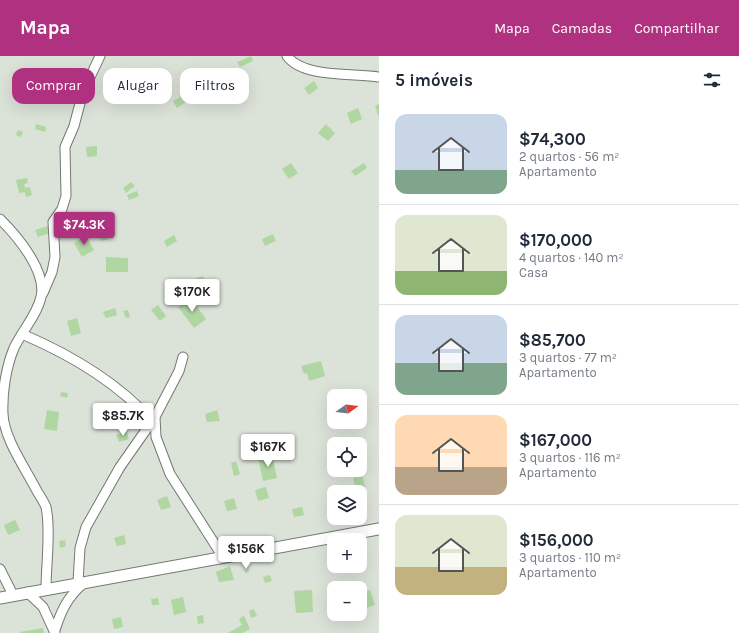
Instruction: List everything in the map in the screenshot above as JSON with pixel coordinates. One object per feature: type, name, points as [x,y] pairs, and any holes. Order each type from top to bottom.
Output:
[{"type":"street","points":[[46,589],[47,531],[45,506],[15,449],[5,426],[3,415],[4,395],[9,364],[14,349],[38,307],[52,272],[55,258],[53,222],[62,209],[66,196],[65,148],[74,126],[83,92],[100,56]]},
{"type":"street","points":[[287,56],[301,68],[379,77]]},
{"type":"street","points":[[0,219],[12,231],[27,251],[39,276],[42,296]]},
{"type":"street","points":[[22,334],[46,344],[111,385],[153,419],[159,447],[170,474],[223,556]]},
{"type":"street","points":[[55,632],[65,604],[83,581],[80,548],[86,527],[120,467],[153,419],[179,371],[183,357]]},
{"type":"street","points":[[0,598],[83,581],[379,529]]},
{"type":"street","points":[[0,569],[13,595]]},
{"type":"street","points":[[27,592],[43,607],[55,632]]},
{"type":"building","points":[[251,56],[253,61],[240,67],[237,62]]},
{"type":"building","points":[[314,81],[318,88],[309,95],[304,88]]},
{"type":"building","points":[[180,97],[180,104],[183,104],[177,108],[173,101]]},
{"type":"building","points":[[379,104],[379,115],[378,115],[375,106]]},
{"type":"building","points":[[358,108],[362,119],[351,124],[347,113]]},
{"type":"building","points":[[36,124],[46,127],[45,132],[35,129]]},
{"type":"building","points":[[326,124],[335,133],[328,141],[318,133]]},
{"type":"building","points":[[18,130],[23,132],[21,137],[16,135]]},
{"type":"building","points":[[97,146],[97,156],[87,157],[86,147]]},
{"type":"building","points":[[291,163],[298,173],[289,179],[282,169]]},
{"type":"building","points":[[364,163],[367,168],[355,176],[351,171]]},
{"type":"building","points":[[27,178],[28,183],[24,184],[25,188],[30,187],[32,195],[26,197],[25,192],[19,193],[16,180]]},
{"type":"building","points":[[131,182],[135,186],[126,193],[123,188]]},
{"type":"building","points":[[137,191],[139,196],[129,200],[127,195]]},
{"type":"building","points":[[48,226],[50,233],[38,237],[35,230]]},
{"type":"building","points":[[105,228],[108,239],[101,241],[98,230]]},
{"type":"building","points":[[273,234],[276,241],[265,246],[262,239]]},
{"type":"building","points":[[174,235],[177,241],[167,247],[164,241]]},
{"type":"building","points":[[86,236],[94,250],[82,257],[74,243]]},
{"type":"building","points":[[106,257],[128,258],[128,272],[106,272]]},
{"type":"building","points":[[203,276],[206,285],[199,288],[196,278]]},
{"type":"building","points":[[191,298],[206,319],[194,328],[178,307]]},
{"type":"building","points":[[158,305],[166,316],[160,321],[151,310]]},
{"type":"building","points":[[115,308],[117,315],[106,318],[103,312]]},
{"type":"building","points":[[128,310],[130,317],[126,318],[123,311]]},
{"type":"building","points":[[77,318],[81,333],[71,336],[67,321]]},
{"type":"building","points":[[321,361],[325,376],[309,381],[307,373],[304,374],[301,366]]},
{"type":"building","points":[[61,392],[68,393],[67,398],[60,396]]},
{"type":"building","points":[[47,410],[59,412],[57,431],[44,429]]},
{"type":"building","points":[[217,410],[220,421],[207,422],[205,414]]},
{"type":"building","points":[[127,432],[129,439],[119,442],[116,435]]},
{"type":"building","points":[[270,438],[271,444],[262,445],[261,439]]},
{"type":"building","points":[[272,455],[277,478],[263,481],[258,458]]},
{"type":"building","points":[[236,461],[240,474],[234,476],[231,463]]},
{"type":"building","points":[[363,477],[365,485],[355,485],[353,478]]},
{"type":"building","points":[[266,487],[269,498],[258,501],[255,490]]},
{"type":"building","points":[[167,496],[171,507],[161,510],[157,500]]},
{"type":"building","points":[[234,498],[237,509],[227,511],[224,501]]},
{"type":"building","points":[[302,507],[304,515],[294,517],[292,509]]},
{"type":"building","points":[[15,520],[20,530],[8,535],[4,525]]},
{"type":"building","points":[[124,535],[126,544],[117,546],[114,538]]},
{"type":"building","points":[[65,540],[66,546],[60,548],[59,541]]},
{"type":"building","points":[[230,566],[234,580],[219,582],[216,572]]},
{"type":"building","points":[[248,566],[249,572],[245,573],[244,567]]},
{"type":"building","points":[[270,575],[272,581],[265,583],[263,577]]},
{"type":"building","points":[[312,590],[313,612],[296,613],[294,591]]},
{"type":"building","points":[[370,590],[375,605],[367,608],[367,591]]},
{"type":"building","points":[[183,597],[186,612],[174,615],[171,600]]},
{"type":"building","points":[[158,598],[159,605],[152,605],[151,599]]},
{"type":"building","points":[[254,609],[257,616],[251,618],[249,611]]},
{"type":"building","points":[[203,615],[204,623],[198,624],[197,616]]},
{"type":"building","points":[[244,616],[250,629],[242,633],[228,633],[242,625],[239,619]]},
{"type":"building","points":[[121,617],[123,627],[114,629],[112,619]]},
{"type":"building","points":[[43,628],[44,633],[20,633],[20,632]]}]
